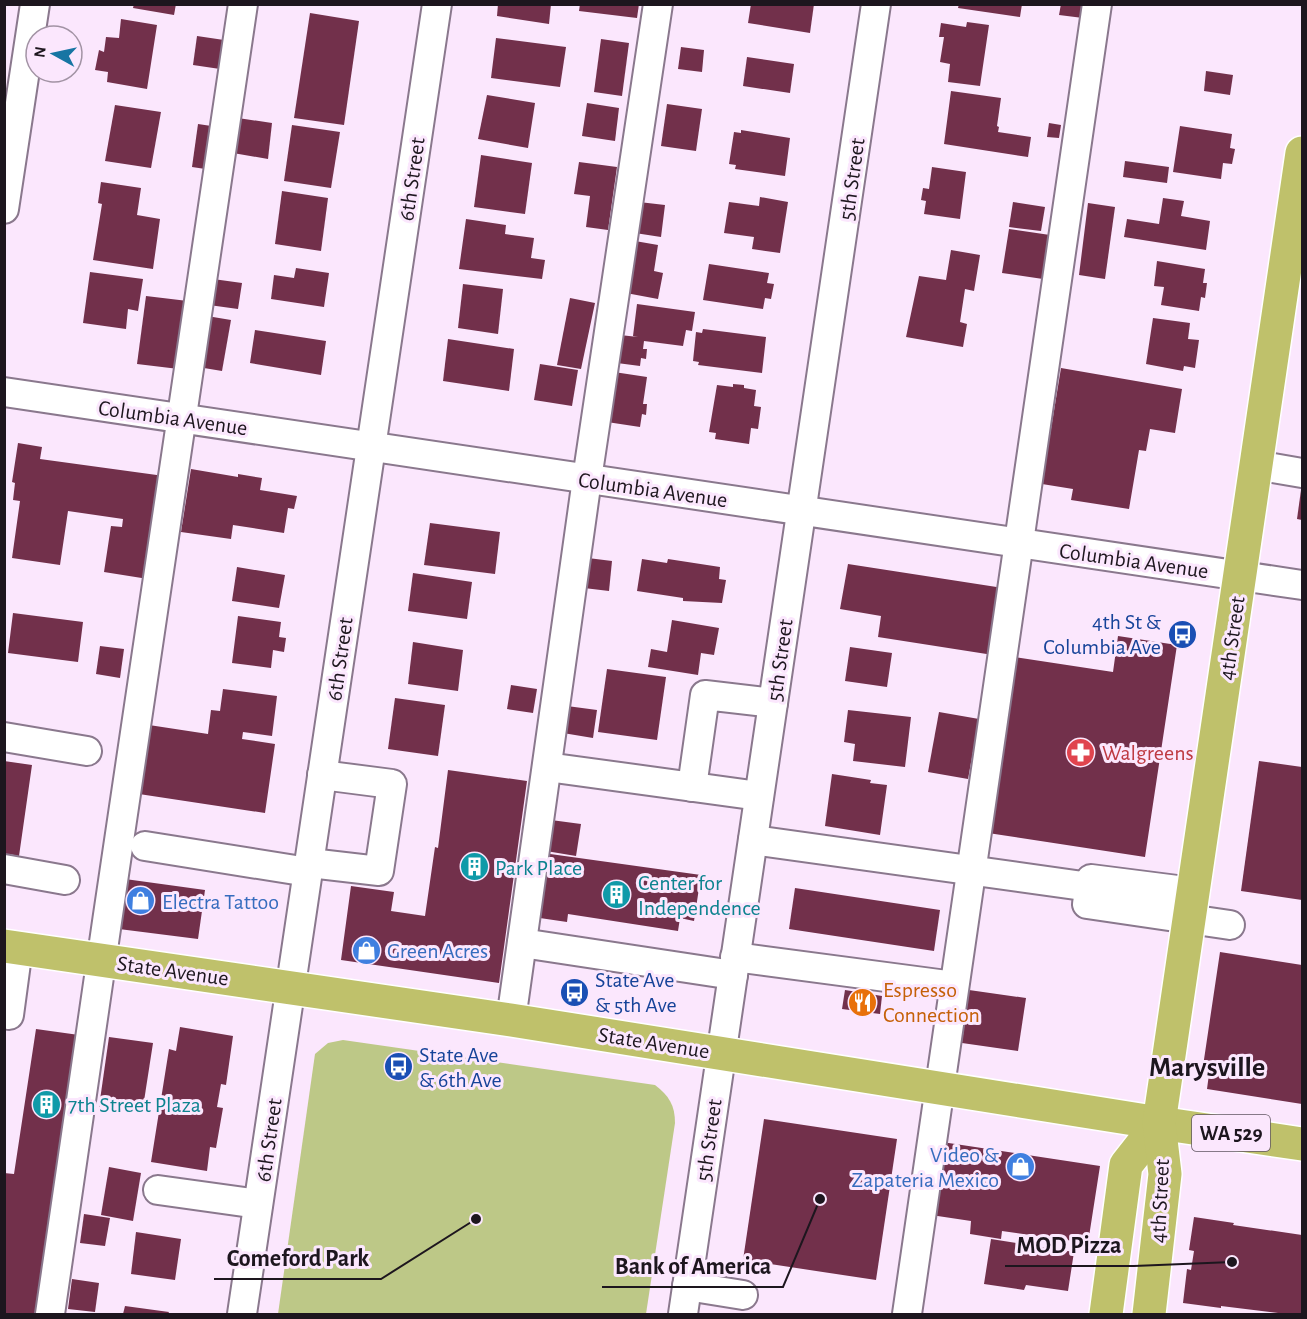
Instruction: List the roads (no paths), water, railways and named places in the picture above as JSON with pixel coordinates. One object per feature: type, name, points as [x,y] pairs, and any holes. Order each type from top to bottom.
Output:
[{"type":"main road","name":"4th Street","points":[[1149,1314],[1165,1174],[1159,1123],[1257,465],[1293,286],[1302,153]]},
{"type":"main road","name":"State Avenue","points":[[11,947],[291,986],[1302,1144]]},
{"type":"main road","name":"4th Street","points":[[1106,1314],[1126,1165],[1159,1123]]},
{"type":"street","points":[[4,209],[35,4]]},
{"type":"street","points":[[50,1314],[100,959],[184,419],[243,4]]},
{"type":"street","name":"6th Street","points":[[242,1314],[437,4]]},
{"type":"street","points":[[511,1020],[587,479],[658,4]]},
{"type":"street","name":"5th Street","points":[[682,1314],[876,4]]},
{"type":"street","points":[[907,1314],[1097,4]]},
{"type":"street","name":"Columbia Avenue","points":[[4,392],[1302,585]]},
{"type":"street","points":[[1257,465],[1302,473]]},
{"type":"street","points":[[692,787],[705,695],[773,703]]},
{"type":"street","points":[[4,737],[87,751]]},
{"type":"street","points":[[547,767],[759,796]]},
{"type":"street","points":[[145,846],[309,867],[379,871],[392,784],[322,775]]},
{"type":"street","points":[[753,840],[971,870],[1191,906],[1230,925]]},
{"type":"street","points":[[4,869],[65,880]]},
{"type":"street","points":[[522,943],[734,966],[954,986]]},
{"type":"street","points":[[9,1015],[11,947]]},
{"type":"street","points":[[158,1190],[258,1204]]},
{"type":"street","points":[[687,1286],[743,1295]]},
{"type":"place","name":"4th St & Columbia Ave","points":[[1182,634]]},
{"type":"place","name":"Walgreens","points":[[1081,752]]},
{"type":"place","name":"Park Place","points":[[474,867]]},
{"type":"place","name":"Center for Independence","points":[[617,895]]},
{"type":"place","name":"Electra Tattoo","points":[[141,901]]},
{"type":"place","name":"Green Acres","points":[[366,950]]},
{"type":"place","name":"State Ave & 5th Ave","points":[[574,992]]},
{"type":"place","name":"Espresso Connection","points":[[862,1002]]},
{"type":"place","name":"State Ave & 6th Ave","points":[[398,1067]]},
{"type":"place","name":"7th Street Plaza","points":[[47,1104]]},
{"type":"place","name":"Video & Zapateria Mexico","points":[[1020,1167]]},
{"type":"place","name":"Bank of America","points":[[820,1199]]},
{"type":"place","name":"Comeford Park","points":[[476,1219]]},
{"type":"place","name":"MOD Pizza","points":[[1232,1262]]},
{"type":"district","name":"Marysville","points":[[1207,1066]]}]
